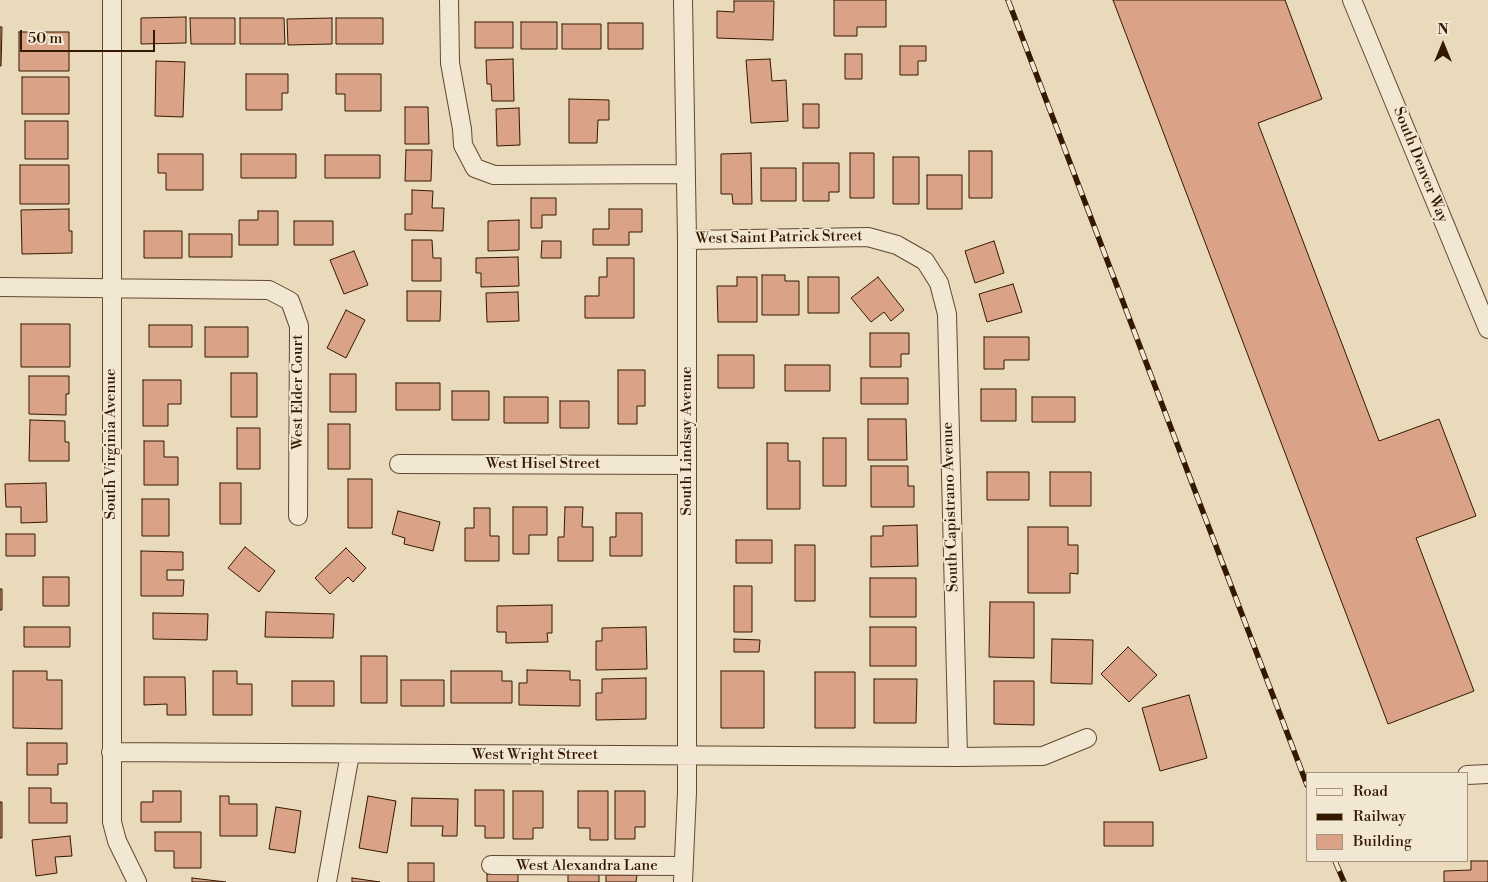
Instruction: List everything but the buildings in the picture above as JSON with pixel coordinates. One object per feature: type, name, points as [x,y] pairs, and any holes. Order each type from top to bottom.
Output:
[{"type":"street","name":"South Virginia Avenue","points":[[112,0],[112,822],[117,841],[137,882]]},
{"type":"street","points":[[449,0],[450,63],[462,129],[463,145],[475,168],[494,175],[686,174]]},
{"type":"street","name":"South Lindsay Avenue","points":[[683,0],[687,240],[687,792],[683,874]]},
{"type":"street","name":"South Denver Way","points":[[1352,0],[1488,329]]},
{"type":"street","name":"West Saint Patrick Street","points":[[687,240],[868,237],[897,245],[925,261]]},
{"type":"street","name":"South Capistrano Avenue","points":[[925,261],[939,283],[947,314],[958,758]]},
{"type":"street","name":"West Elder Court","points":[[0,287],[269,290],[290,301],[299,326],[298,516]]},
{"type":"street","name":"West Hisel Street","points":[[399,464],[687,465]]},
{"type":"street","name":"West Wright Street","points":[[111,752],[958,758],[1042,756],[1087,738]]},
{"type":"street","points":[[327,882],[350,754]]},
{"type":"street","points":[[1468,775],[1488,774]]},
{"type":"street","name":"West Alexandra Lane","points":[[491,865],[683,874]]},
{"type":"railway","points":[[1008,0],[1306,782]]},
{"type":"railway","points":[[1335,862],[1344,882]]}]
